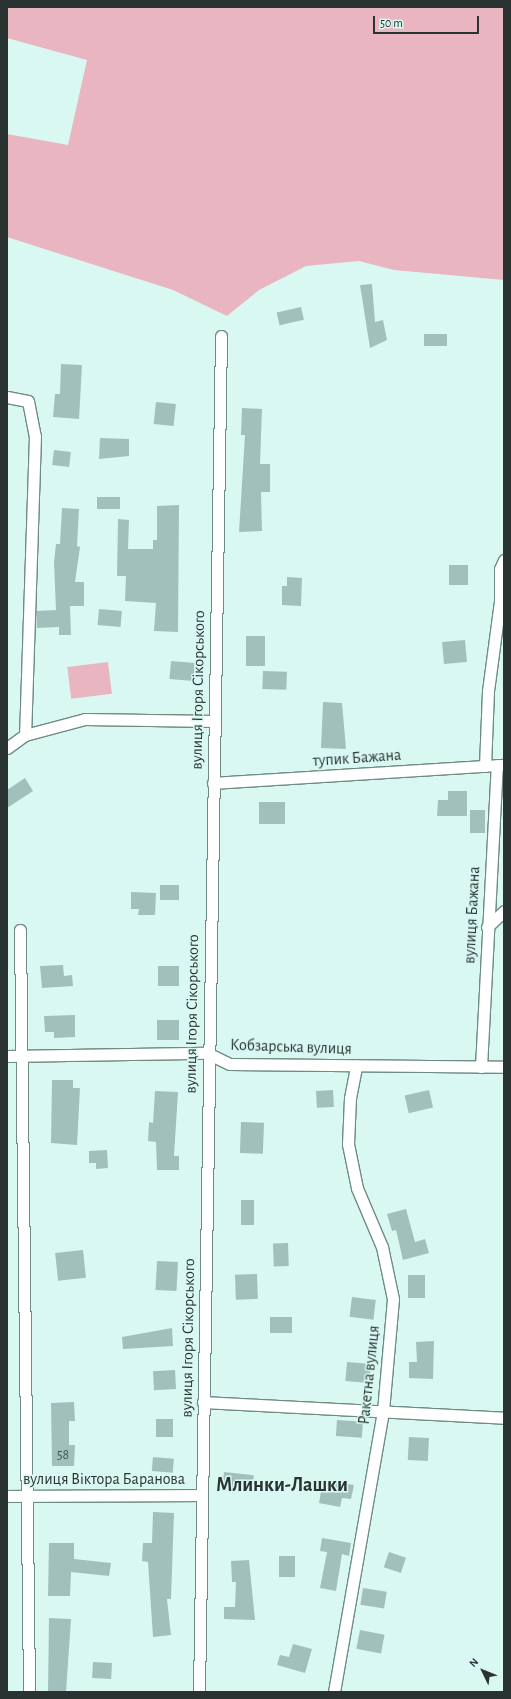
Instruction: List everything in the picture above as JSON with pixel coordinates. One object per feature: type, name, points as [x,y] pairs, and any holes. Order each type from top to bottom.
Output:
[{"type":"street","name":"вулиця Ігоря Сікорського","points":[[199,1692],[207,1053],[221,336]]},
{"type":"street","points":[[7,397],[28,402],[34,436],[25,735]]},
{"type":"street","name":"вулиця Бажана","points":[[481,1067],[495,765],[488,691],[500,601],[500,569],[504,560]]},
{"type":"street","points":[[7,748],[25,735],[84,719],[214,721]]},
{"type":"street","name":"тупик Бажана","points":[[213,783],[495,765]]},
{"type":"street","points":[[487,927],[504,911]]},
{"type":"street","points":[[20,930],[29,1496],[29,1692]]},
{"type":"street","name":"Кобзарська вулиця","points":[[7,1056],[207,1053],[230,1064],[504,1067]]},
{"type":"street","name":"Ракетна вулиця","points":[[334,1692],[383,1411],[393,1299],[382,1247],[357,1188],[348,1144],[350,1098],[356,1066]]},
{"type":"street","points":[[203,1402],[504,1418]]},
{"type":"street","name":"вулиця Віктора Баранова","points":[[7,1496],[202,1495]]},
{"type":"shaded area","points":[[7,7],[504,7],[504,280],[394,270],[359,261],[306,266],[259,290],[227,316],[173,290],[7,237],[7,134],[68,145],[87,60],[7,38]]},
{"type":"shaded area","points":[[108,662],[112,694],[71,699],[67,667]]},
{"type":"building","points":[[372,284],[375,322],[383,320],[387,340],[370,348],[360,285]]},
{"type":"building","points":[[301,307],[304,320],[280,325],[277,313]]},
{"type":"building","points":[[424,334],[447,334],[447,346],[424,346]]},
{"type":"building","points":[[61,364],[82,365],[79,419],[53,417],[55,394],[60,394]]},
{"type":"building","points":[[156,402],[176,404],[174,426],[154,424]]},
{"type":"building","points":[[242,408],[262,409],[260,464],[270,464],[270,492],[261,492],[262,531],[239,532],[245,435],[241,435]]},
{"type":"building","points":[[100,438],[129,439],[129,456],[99,459]]},
{"type":"building","points":[[54,450],[71,452],[69,467],[52,465]]},
{"type":"building","points":[[97,497],[120,497],[120,509],[97,509]]},
{"type":"building","points":[[179,505],[178,632],[154,631],[156,603],[125,601],[126,576],[117,576],[118,519],[129,520],[128,549],[153,549],[153,540],[157,540],[157,506]]},
{"type":"building","points":[[62,508],[79,509],[77,546],[80,547],[75,582],[84,582],[84,606],[70,606],[71,635],[59,635],[59,627],[37,628],[36,611],[56,610],[54,562],[56,544],[60,544]]},
{"type":"building","points":[[449,565],[468,565],[468,585],[449,585]]},
{"type":"building","points":[[287,577],[302,578],[301,606],[282,605],[282,586],[287,586]]},
{"type":"building","points":[[99,609],[122,611],[121,627],[98,625]]},
{"type":"building","points":[[246,636],[265,636],[265,666],[246,666]]},
{"type":"building","points":[[465,640],[467,662],[444,664],[442,642]]},
{"type":"building","points":[[171,661],[195,663],[193,681],[169,679]]},
{"type":"building","points":[[263,671],[287,672],[286,690],[262,689]]},
{"type":"building","points":[[323,702],[342,703],[346,749],[321,748]]},
{"type":"building","points":[[25,778],[33,791],[7,808],[7,790]]},
{"type":"building","points":[[448,791],[467,791],[467,816],[437,816],[438,800],[448,800]]},
{"type":"building","points":[[259,802],[285,802],[285,824],[259,824]]},
{"type":"building","points":[[470,810],[485,810],[485,833],[470,833]]},
{"type":"building","points":[[160,885],[179,885],[179,900],[160,900]]},
{"type":"building","points":[[131,892],[156,893],[155,915],[138,915],[139,909],[131,909]]},
{"type":"building","points":[[63,965],[64,976],[72,975],[73,986],[42,988],[40,966]]},
{"type":"building","points":[[158,966],[179,966],[179,986],[158,986]]},
{"type":"building","points":[[75,1015],[75,1037],[54,1038],[54,1032],[45,1032],[44,1016]]},
{"type":"building","points":[[157,1020],[179,1020],[179,1040],[157,1040]]},
{"type":"building","points":[[52,1080],[73,1080],[73,1088],[80,1088],[77,1145],[51,1143]]},
{"type":"building","points":[[333,1090],[334,1107],[317,1108],[316,1091]]},
{"type":"building","points":[[429,1090],[433,1108],[409,1113],[405,1096]]},
{"type":"building","points":[[155,1091],[178,1092],[174,1156],[179,1156],[179,1170],[157,1170],[156,1142],[148,1141],[149,1122],[153,1123]]},
{"type":"building","points":[[241,1122],[264,1123],[263,1154],[240,1153]]},
{"type":"building","points":[[107,1150],[108,1168],[96,1169],[96,1163],[89,1163],[89,1151]]},
{"type":"building","points":[[241,1200],[254,1200],[254,1225],[241,1225]]},
{"type":"building","points":[[406,1209],[415,1242],[425,1239],[429,1253],[403,1260],[396,1230],[392,1231],[387,1214]]},
{"type":"building","points":[[288,1243],[289,1266],[274,1267],[273,1244]]},
{"type":"building","points":[[83,1250],[86,1278],[58,1281],[55,1253]]},
{"type":"building","points":[[157,1261],[178,1262],[176,1291],[155,1290]]},
{"type":"building","points":[[257,1274],[258,1299],[236,1300],[235,1275]]},
{"type":"building","points":[[408,1275],[425,1275],[425,1298],[408,1298]]},
{"type":"building","points":[[352,1297],[376,1300],[373,1320],[350,1317]]},
{"type":"building","points":[[270,1317],[292,1317],[292,1333],[270,1333]]},
{"type":"building","points":[[172,1328],[173,1346],[123,1349],[122,1337]]},
{"type":"building","points":[[434,1341],[433,1379],[409,1378],[409,1362],[417,1362],[416,1342]]},
{"type":"building","points":[[347,1362],[371,1364],[369,1383],[345,1381]]},
{"type":"building","points":[[175,1370],[176,1389],[154,1390],[153,1371]]},
{"type":"building","points":[[74,1402],[75,1421],[69,1421],[69,1445],[75,1445],[74,1466],[52,1466],[51,1403]]},
{"type":"building","points":[[156,1419],[173,1419],[173,1437],[156,1437]]},
{"type":"building","points":[[337,1420],[363,1422],[362,1438],[336,1436]]},
{"type":"building","points":[[409,1437],[429,1438],[428,1461],[408,1460]]},
{"type":"building","points":[[153,1457],[174,1459],[173,1473],[152,1471]]},
{"type":"building","points":[[224,1472],[254,1475],[252,1491],[222,1488]]},
{"type":"building","points":[[323,1480],[354,1485],[351,1499],[342,1498],[340,1507],[319,1503]]},
{"type":"building","points":[[153,1512],[174,1513],[171,1599],[167,1599],[171,1635],[153,1637],[148,1562],[142,1561],[143,1543],[152,1543]]},
{"type":"building","points":[[322,1538],[351,1543],[349,1556],[342,1554],[336,1591],[320,1588],[327,1552],[320,1551]]},
{"type":"building","points":[[49,1543],[74,1543],[74,1559],[111,1563],[109,1576],[71,1572],[70,1596],[48,1596]]},
{"type":"building","points":[[389,1552],[406,1558],[401,1573],[384,1567]]},
{"type":"building","points":[[279,1556],[295,1556],[295,1577],[279,1577]]},
{"type":"building","points":[[249,1560],[255,1620],[224,1619],[224,1607],[235,1607],[236,1582],[232,1582],[231,1561]]},
{"type":"building","points":[[363,1588],[387,1592],[384,1609],[360,1605]]},
{"type":"building","points":[[49,1618],[71,1619],[66,1692],[48,1692]]},
{"type":"building","points":[[360,1630],[385,1635],[381,1653],[356,1649]]},
{"type":"building","points":[[293,1644],[312,1649],[305,1673],[277,1665],[280,1655],[289,1657]]},
{"type":"building","points":[[93,1662],[112,1663],[111,1679],[92,1678]]},
{"type":"district","name":"Млинки-Лашки","points":[[282,1485]]}]
